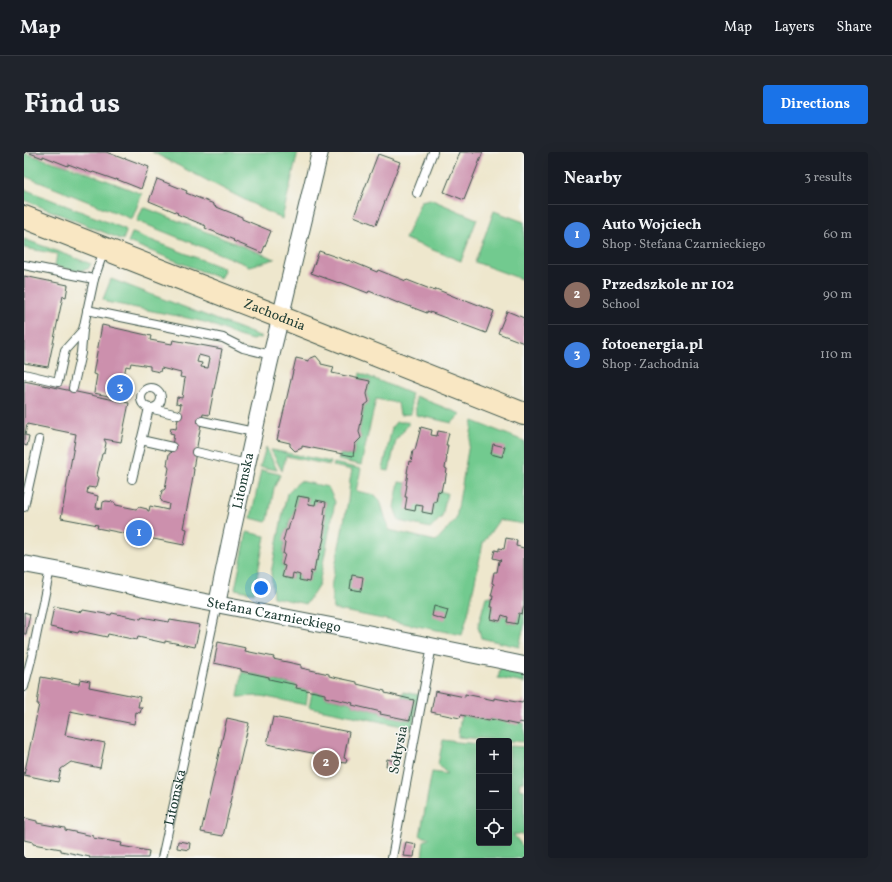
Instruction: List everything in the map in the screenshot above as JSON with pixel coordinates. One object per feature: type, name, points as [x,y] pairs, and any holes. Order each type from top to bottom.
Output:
[{"type":"street","name":"Litomska","points":[[217,604],[271,355],[320,152]]},
{"type":"street","name":"Zachodnia","points":[[24,217],[280,317],[475,398],[524,414]]},
{"type":"street","name":"Stefana Czarnieckiego","points":[[24,564],[524,665]]},
{"type":"lane","points":[[417,192],[433,152]]},
{"type":"lane","points":[[73,388],[81,353],[87,310],[94,279],[104,249]]},
{"type":"lane","points":[[24,265],[94,279]]},
{"type":"lane","points":[[87,310],[223,338],[243,348],[271,355]]},
{"type":"lane","points":[[24,374],[58,382],[65,350],[83,330]]},
{"type":"lane","points":[[132,479],[149,408],[178,415]]},
{"type":"lane","points":[[202,421],[254,432]]},
{"type":"lane","points":[[24,507],[38,440]]},
{"type":"lane","points":[[141,440],[172,447]]},
{"type":"lane","points":[[196,452],[247,464]]},
{"type":"lane","points":[[24,687],[50,569]]},
{"type":"lane","name":"Litomska","points":[[162,858],[217,604]]},
{"type":"lane","name":"Sołtysia","points":[[392,858],[432,646]]},
{"type":"green space","points":[[152,152],[298,152],[282,219]]},
{"type":"green space","points":[[24,153],[80,170],[142,194],[132,219],[24,176]]},
{"type":"green space","points":[[24,189],[125,229],[126,232],[123,240],[24,200]]},
{"type":"green space","points":[[430,199],[477,219],[461,261],[405,239],[421,201]]},
{"type":"green space","points":[[143,207],[275,259],[250,266],[137,221]]},
{"type":"green space","points":[[494,211],[524,222],[524,280],[475,262]]},
{"type":"green space","points":[[132,233],[223,268],[224,270],[221,277],[219,278],[128,242]]},
{"type":"green space","points":[[24,239],[91,264],[88,269],[76,271],[55,266],[57,254],[24,248]]},
{"type":"green space","points":[[111,279],[262,337],[252,340],[238,336],[208,323],[106,302],[103,299]]},
{"type":"green space","points":[[360,373],[411,394],[411,414],[400,415],[398,403],[376,399],[361,465],[338,460],[340,454],[353,456],[355,444],[361,438],[359,432],[364,406],[369,402],[367,394],[370,381],[359,379]]},
{"type":"green space","points":[[415,396],[461,414],[452,423],[416,415]]},
{"type":"green space","points":[[473,421],[524,441],[524,524],[499,520],[483,543],[462,635],[333,609],[331,587],[348,501],[352,470],[333,466],[334,463],[361,469],[356,491],[375,495],[380,500],[389,530],[436,541],[456,519]]},
{"type":"green space","points":[[396,422],[408,422],[408,425],[396,440],[389,471],[383,470],[392,427]]},
{"type":"green space","points":[[266,447],[277,470],[260,467]]},
{"type":"green space","points":[[271,450],[331,462],[330,465],[286,456],[282,471]]},
{"type":"green space","points":[[261,470],[280,475],[274,488],[268,520],[266,522],[251,518]]},
{"type":"green space","points":[[300,481],[328,487],[335,502],[319,584],[306,604],[273,597],[271,573],[287,493]],"holes":[[[298,496],[309,498],[308,504],[315,505],[316,500],[326,502],[324,514],[326,515],[325,525],[321,549],[318,560],[316,560],[314,572],[311,571],[309,582],[299,580],[300,575],[293,573],[292,579],[283,577],[285,566],[282,565],[285,554],[283,554],[286,530],[288,530],[290,519],[292,519]]]},
{"type":"green space","points":[[399,482],[406,483],[407,485],[405,497],[407,497],[406,509],[415,510],[416,505],[423,506],[432,514],[438,491],[447,493],[442,517],[430,528],[399,521],[394,507]]},
{"type":"green space","points":[[247,532],[265,536],[254,593],[235,589]]},
{"type":"green space","points":[[493,596],[491,620],[500,621],[502,615],[508,617],[507,622],[517,624],[519,613],[522,614],[524,606],[524,626],[519,647],[481,638],[478,626],[486,597]]},
{"type":"green space","points":[[501,666],[524,671],[524,683],[498,678]]},
{"type":"green space","points":[[242,672],[269,677],[269,680],[297,685],[297,688],[308,691],[306,705],[261,696],[238,697]]},
{"type":"green space","points":[[312,692],[325,694],[325,697],[353,703],[352,705],[381,712],[381,714],[410,720],[414,700],[402,697],[403,692],[420,695],[412,728],[309,707]]},
{"type":"green space","points":[[461,715],[489,721],[490,719],[524,723],[524,742],[512,741],[512,738],[458,737]]},
{"type":"green space","points":[[443,740],[476,744],[476,846],[512,846],[512,746],[524,747],[524,782],[520,782],[519,789],[524,790],[524,835],[513,834],[524,848],[524,858],[422,858],[424,841],[430,838],[420,836],[432,772],[447,774],[438,764]]},
{"type":"building","points":[[27,152],[106,152],[149,167],[141,189],[116,179],[93,172],[92,173],[68,164],[68,166],[43,156],[43,158]]},
{"type":"building","points":[[460,152],[483,152],[464,200],[444,192]]},
{"type":"building","points":[[378,154],[400,162],[376,225],[354,216]]},
{"type":"building","points":[[157,179],[187,191],[186,193],[214,204],[214,206],[271,231],[262,253],[205,228],[206,226],[177,214],[178,213],[149,201]]},
{"type":"building","points":[[319,251],[348,260],[377,272],[378,270],[406,281],[407,280],[435,291],[436,289],[494,311],[486,333],[427,311],[427,313],[398,303],[369,291],[368,293],[311,273]]},
{"type":"building","points":[[24,276],[68,285],[66,297],[63,296],[48,367],[24,363]]},
{"type":"building","points":[[507,311],[524,318],[524,343],[498,333]]},
{"type":"building","points":[[102,325],[151,336],[150,340],[172,344],[173,340],[222,349],[209,415],[203,414],[201,424],[183,528],[187,529],[184,545],[97,528],[98,525],[61,518],[76,434],[27,424],[25,435],[29,436],[27,446],[24,445],[24,381],[129,403],[121,442],[104,439],[106,443],[97,475],[99,478],[97,486],[95,488],[88,487],[87,493],[98,496],[96,508],[102,509],[103,502],[106,501],[114,502],[116,505],[136,509],[139,507],[147,509],[148,511],[150,506],[168,510],[169,504],[162,502],[160,499],[162,491],[165,489],[169,468],[167,465],[169,454],[172,452],[174,434],[170,433],[171,428],[176,429],[181,404],[176,403],[177,397],[182,398],[185,378],[180,377],[181,373],[161,368],[160,372],[150,370],[150,366],[131,363],[130,367],[126,366],[121,385],[124,386],[123,392],[119,391],[118,398],[94,393],[97,375],[93,374]],"holes":[[[199,355],[210,358],[208,368],[201,367],[202,363],[197,362]]]},
{"type":"building","points":[[316,356],[321,364],[334,367],[332,373],[370,381],[367,394],[369,402],[364,406],[359,432],[361,438],[355,444],[353,456],[302,446],[302,448],[295,451],[290,446],[290,443],[277,440],[296,358],[309,361],[309,359]]},
{"type":"building","points":[[421,427],[432,430],[431,435],[437,436],[438,431],[449,433],[446,445],[448,445],[445,482],[443,482],[441,492],[438,491],[432,514],[422,512],[423,506],[416,505],[415,511],[405,509],[409,461],[411,462],[413,450],[415,450]]},
{"type":"building","points":[[493,444],[505,447],[502,457],[491,454]]},
{"type":"building","points":[[298,496],[309,498],[308,504],[315,505],[316,500],[326,502],[324,514],[326,515],[324,538],[318,560],[316,560],[314,572],[311,571],[309,582],[299,580],[300,575],[293,573],[292,579],[282,577],[285,566],[282,565],[285,554],[283,554],[285,542],[283,541],[286,530],[288,530],[292,519]]},
{"type":"building","points":[[506,538],[517,540],[516,546],[524,548],[524,606],[522,614],[519,613],[517,624],[507,622],[508,617],[502,615],[500,621],[491,619],[493,596],[491,596],[494,584],[492,583],[494,572],[497,572],[499,561],[501,560],[493,558],[495,550],[499,551],[499,548],[504,549]]},
{"type":"building","points":[[352,575],[363,577],[361,591],[350,589]]},
{"type":"building","points":[[54,606],[82,612],[83,610],[111,615],[112,613],[141,619],[142,617],[169,622],[170,620],[200,625],[195,647],[165,641],[165,643],[138,637],[137,640],[108,634],[107,637],[50,627]]},
{"type":"building","points":[[434,606],[448,610],[445,620],[432,616]]},
{"type":"building","points":[[24,612],[30,614],[26,634],[24,634]]},
{"type":"building","points":[[218,642],[246,648],[245,651],[274,657],[273,659],[301,665],[301,668],[329,674],[329,676],[357,682],[357,684],[385,691],[385,693],[414,700],[410,720],[380,714],[381,712],[352,705],[353,703],[325,697],[325,694],[296,688],[297,685],[269,679],[269,677],[214,663]]},
{"type":"building","points":[[41,677],[79,684],[80,679],[90,681],[89,687],[140,697],[138,707],[142,707],[140,713],[136,712],[134,724],[70,711],[65,735],[105,743],[100,768],[71,762],[61,769],[58,782],[24,775],[39,704],[37,704]]},
{"type":"building","points":[[435,691],[465,697],[465,694],[494,700],[494,698],[522,703],[524,699],[524,723],[519,722],[518,725],[490,719],[489,721],[461,715],[460,718],[431,712]]},
{"type":"building","points":[[273,717],[349,732],[344,758],[347,759],[346,763],[336,762],[337,758],[267,744]]},
{"type":"building","points":[[227,718],[249,723],[223,836],[201,832]]},
{"type":"building","points":[[387,759],[394,761],[393,767],[386,766]]},
{"type":"building","points":[[24,818],[37,821],[37,823],[65,828],[65,830],[93,836],[93,838],[122,843],[121,846],[149,851],[148,858],[89,858],[90,857],[61,851],[61,849],[33,844],[33,842],[24,840]]},
{"type":"building","points":[[178,841],[190,843],[189,850],[177,848]]},
{"type":"building","points":[[406,842],[416,844],[414,857],[403,856]]},
{"type":"place","name":"fotoenergia.pl","points":[[120,388]]},
{"type":"place","name":"Auto Wojciech","points":[[139,533]]},
{"type":"place","name":"Przedszkole nr 102","points":[[326,763]]}]
